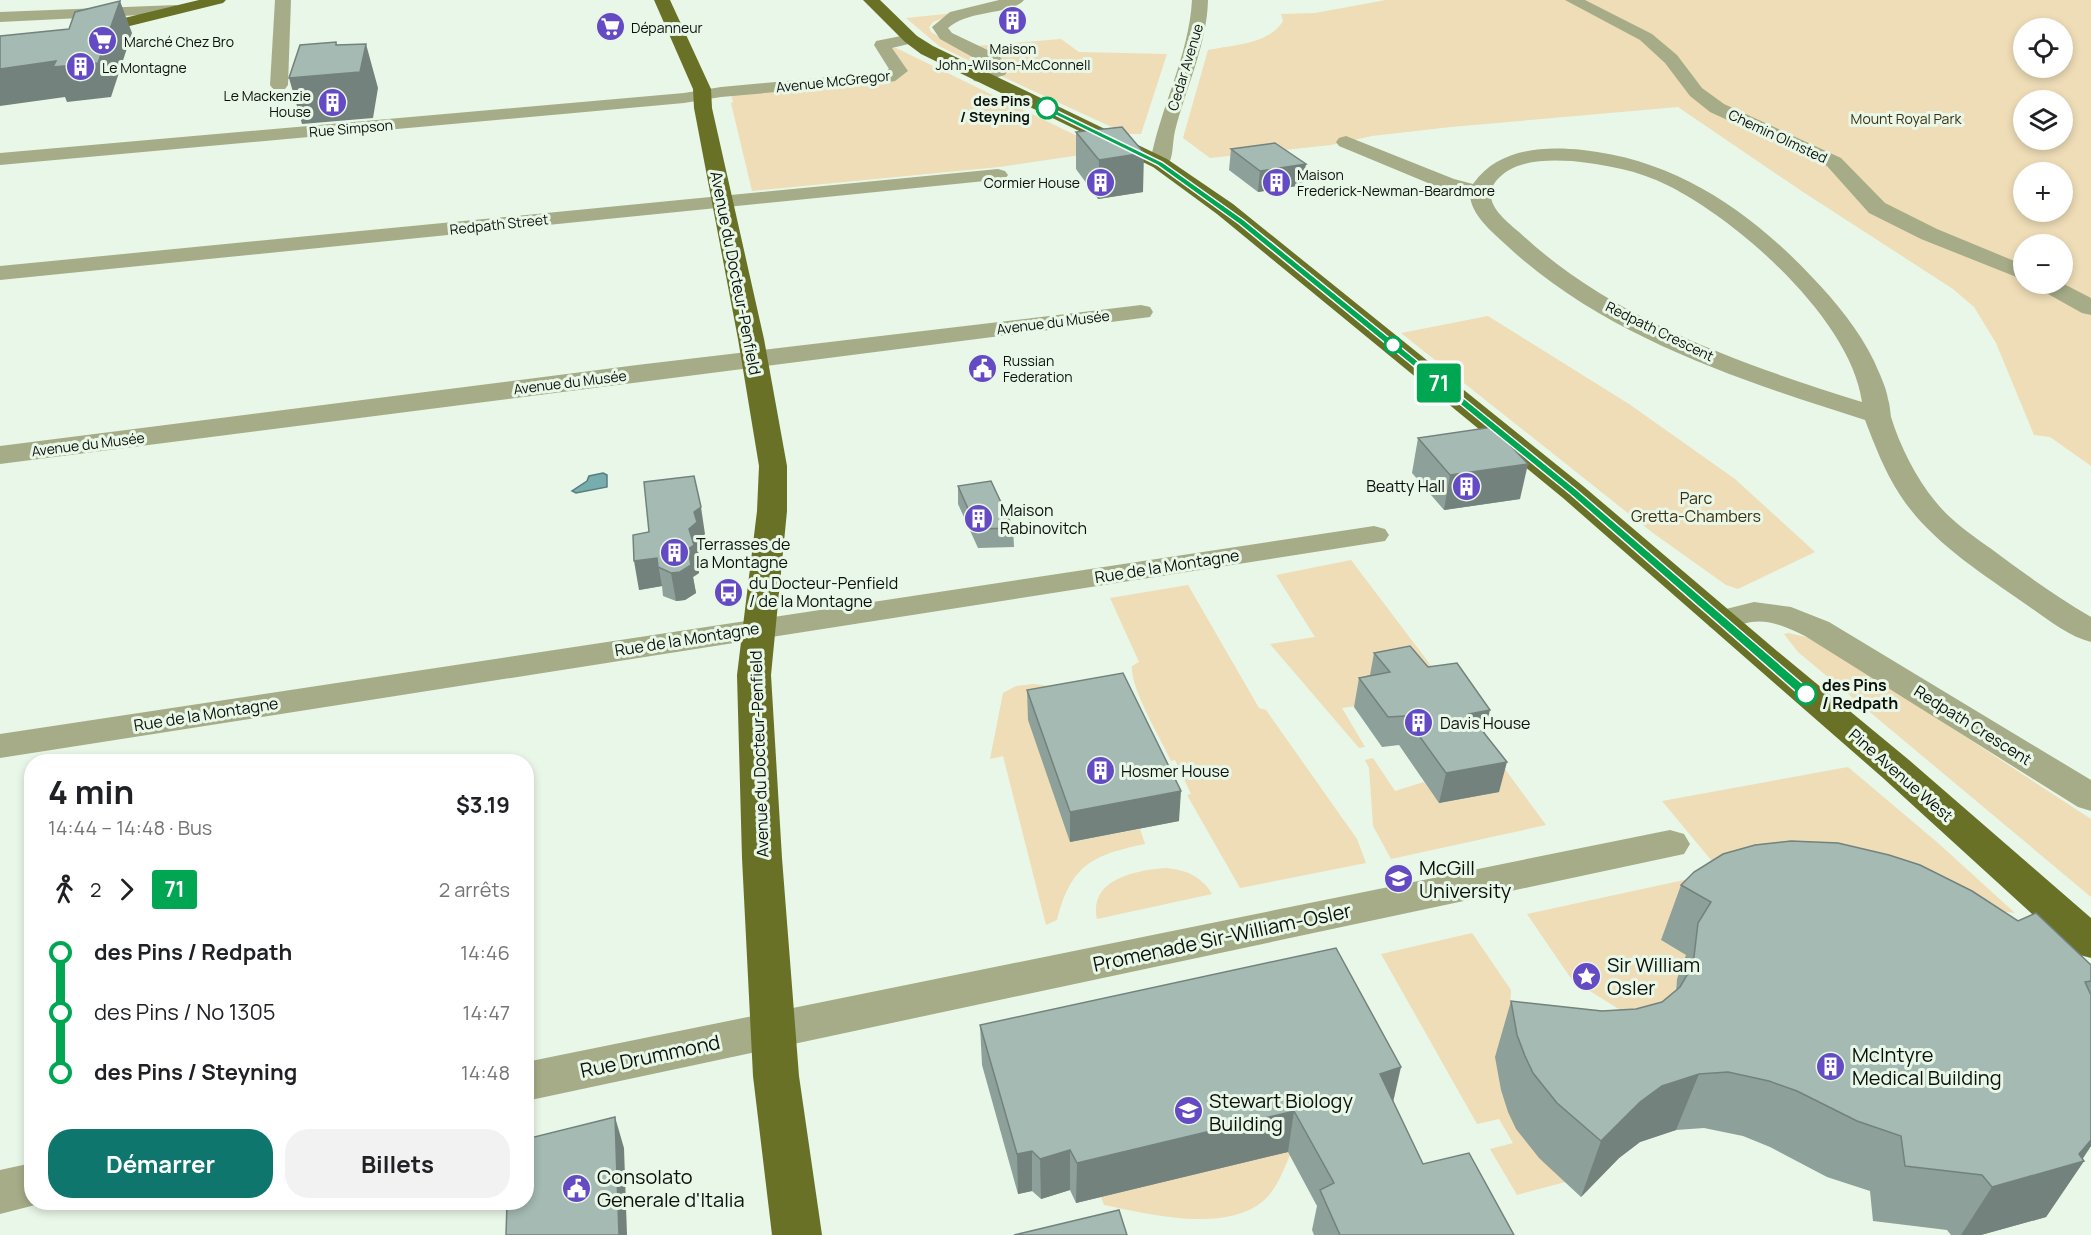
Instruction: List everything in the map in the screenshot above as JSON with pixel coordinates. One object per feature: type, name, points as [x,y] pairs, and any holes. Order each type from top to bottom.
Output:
[{"type":"main road","points":[[0,53],[218,0]]},
{"type":"main road","name":"Avenue du Docteur-Penfield","points":[[662,0],[702,89],[703,108],[770,442],[773,476],[763,598],[754,661],[758,774],[778,1102],[797,1235]]},
{"type":"main road","name":"Pine Avenue West","points":[[870,0],[911,39],[934,54],[1160,163],[1242,222],[1518,446],[1903,775],[2091,942]]},
{"type":"street","points":[[79,34],[74,29],[93,0]]},
{"type":"street","points":[[279,85],[283,0]]},
{"type":"street","points":[[980,76],[999,71],[1001,67],[992,59],[946,36],[940,27],[962,14],[1016,0]]},
{"type":"street","name":"Cedar Avenue","points":[[1160,163],[1165,133],[1200,18],[1200,0]]},
{"type":"street","name":"Chemin Olmsted","points":[[1573,0],[1646,37],[1666,54],[1696,92],[1717,108],[1834,162],[1877,208],[1929,234],[2013,268]]},
{"type":"street","points":[[0,17],[176,10]]},
{"type":"street","name":"Avenue McGregor","points":[[702,95],[893,76],[899,71],[882,45],[911,39]]},
{"type":"street","name":"Rue Simpson","points":[[0,159],[702,95]]},
{"type":"street","name":"Cedar Avenue","points":[[1117,142],[1144,140],[1165,133]]},
{"type":"street","points":[[1346,142],[1454,187],[1480,192],[1485,181],[1503,165],[1524,158],[1554,155],[1589,156],[1623,161],[1653,171],[1691,189],[1729,214],[1772,249],[1833,316],[1864,368],[1875,396],[1877,415],[1908,484],[1934,519],[2023,588],[2091,632]]},
{"type":"street","name":"Redpath Street","points":[[0,273],[999,175]]},
{"type":"street","name":"Redpath Crescent","points":[[1480,192],[1480,201],[1485,210],[1521,248],[1563,279],[1618,312],[1672,340],[1733,366],[1877,415]]},
{"type":"street","points":[[2065,294],[2091,308]]},
{"type":"street","name":"Avenue du Musée","points":[[0,455],[1141,312]]},
{"type":"street","name":"Rue de la Montagne","points":[[0,746],[1374,535]]},
{"type":"street","name":"Redpath Crescent","points":[[1722,620],[1753,612],[1782,616],[1809,626],[1851,648],[2091,798]]},
{"type":"street","name":"Promenade Sir-William-Osler","points":[[773,1031],[1670,844]]},
{"type":"street","name":"Rue Drummond","points":[[534,1080],[773,1031]]},
{"type":"street","points":[[0,1192],[24,1187]]},
{"type":"green space","name":"Mount Royal Park","points":[[1386,0],[2091,0],[2091,466],[2050,437],[2034,435],[1996,343],[1974,307],[1953,289],[1800,190],[1678,107],[1451,127],[1372,136],[1331,145],[1210,158],[1183,138],[1208,50],[1250,42],[1269,35],[1283,21],[1281,14],[1315,13]]},
{"type":"green space","points":[[955,13],[933,22],[929,27],[931,32],[989,67],[984,68],[939,46],[906,18]]},
{"type":"green space","points":[[1061,39],[1079,52],[1167,54],[1141,134],[1127,134],[1001,76],[1011,70],[1009,65],[975,46]]},
{"type":"green space","points":[[891,48],[896,48],[1108,151],[999,167],[752,191],[731,103],[733,102],[731,94],[898,78],[908,71]]},
{"type":"green space","name":"Parc Gretta-Chambers","points":[[1488,316],[1629,404],[1735,479],[1815,552],[1738,589],[1726,585],[1653,533],[1401,333]]},
{"type":"green space","points":[[1351,560],[1451,692],[1342,708],[1365,747],[1359,748],[1270,644],[1315,637],[1276,575]]},
{"type":"green space","points":[[1188,585],[1259,708],[1266,710],[1357,839],[1366,863],[1240,888],[1187,795],[1191,794],[1175,760],[1171,761],[1147,714],[1133,675],[1132,666],[1139,662],[1110,598]]},
{"type":"green space","points":[[1784,634],[1806,637],[1842,656],[2091,819],[2091,897],[1798,652]]},
{"type":"green space","points":[[1034,684],[1089,691],[1070,842],[1140,829],[1145,844],[1111,853],[1086,866],[1069,886],[1057,920],[1046,925],[1003,756],[990,759],[1003,693],[1016,686]]},
{"type":"green space","points":[[1483,739],[1546,825],[1391,859],[1373,826],[1369,768],[1365,760],[1373,758],[1395,791],[1424,782],[1440,803],[1499,792]]},
{"type":"green space","points":[[1848,767],[1938,843],[2015,913],[1969,908],[1662,941],[1690,957],[1677,979],[1673,1009],[1635,1019],[1572,980],[1527,914],[1721,872],[1662,801]]},
{"type":"green space","points":[[1166,868],[1180,870],[1198,878],[1212,894],[1097,919],[1096,905],[1100,894],[1107,886],[1129,874]]},
{"type":"green space","points":[[1472,933],[1511,990],[1510,1009],[1569,1181],[1517,1195],[1490,1149],[1513,1143],[1499,1119],[1477,1124],[1381,954]]},
{"type":"green space","points":[[1289,1151],[1290,1155],[1282,1174],[1267,1197],[1246,1211],[1227,1217],[1206,1219],[1142,1213],[1104,1205],[1101,1197]]},
{"type":"water","points":[[603,473],[607,475],[607,487],[576,493],[572,491],[587,481],[589,476]]},
{"type":"building","points":[[120,1],[98,63],[53,67],[56,61],[0,69],[0,36],[69,29],[75,12]]},
{"type":"building","points":[[336,42],[336,45],[366,44],[360,72],[289,78],[300,45]]},
{"type":"building","points":[[1122,127],[1144,153],[1099,160],[1076,132]]},
{"type":"building","points":[[1275,143],[1306,164],[1260,171],[1231,149]]},
{"type":"building","points":[[1493,427],[1528,464],[1450,475],[1418,438]]},
{"type":"building","points":[[694,476],[701,507],[694,512],[697,522],[689,529],[694,545],[688,549],[691,565],[680,572],[671,573],[658,567],[657,558],[634,561],[633,535],[649,532],[644,482]]},
{"type":"building","points":[[991,481],[1013,528],[977,529],[958,486]]},
{"type":"building","points":[[1410,646],[1428,667],[1457,663],[1490,710],[1469,714],[1507,762],[1446,773],[1405,716],[1388,717],[1359,678],[1390,672],[1374,653]]},
{"type":"building","name":"Hosmer House","points":[[1123,673],[1181,791],[1070,812],[1027,690]]},
{"type":"building","name":"McIntyre Medical Building","points":[[1791,841],[1838,843],[1920,865],[1972,891],[2018,921],[2036,913],[2091,965],[2091,981],[2085,982],[2091,995],[2091,1140],[2079,1154],[2084,1161],[1992,1187],[1982,1175],[1905,1166],[1901,1136],[1857,1121],[1797,1091],[1769,1081],[1728,1072],[1699,1074],[1662,1086],[1640,1102],[1601,1141],[1557,1103],[1533,1073],[1525,1056],[1517,1035],[1511,1001],[1602,1011],[1636,1009],[1662,1002],[1680,987],[1693,965],[1698,923],[1711,902],[1681,885],[1694,872],[1723,854],[1755,845]]},
{"type":"building","name":"Stewart Biology Building","points":[[1336,948],[1401,1067],[1380,1074],[1423,1164],[1469,1153],[1514,1235],[1340,1235],[1320,1190],[1334,1183],[1294,1111],[1077,1163],[1070,1150],[1040,1159],[1032,1151],[1017,1154],[980,1025]]},
{"type":"building","name":"Consolato Generale d'Italia","points":[[615,1117],[619,1235],[506,1235],[507,1210],[534,1210],[534,1137]]},
{"type":"building","points":[[1119,1210],[1127,1235],[1014,1235]]},
{"type":"bus line","name":"71","points":[[1047,108],[1160,163],[1242,222],[1573,492],[1806,694]]},
{"type":"place","name":"Maison John-Wilson-McConnell","points":[[1013,21]]},
{"type":"place","name":"Dépanneur","points":[[610,27]]},
{"type":"place","name":"Marché Chez Bro","points":[[103,41]]},
{"type":"place","name":"Le Montagne","points":[[81,67]]},
{"type":"place","name":"Le Mackenzie House","points":[[332,103]]},
{"type":"place","name":"des Pins / Steyning","points":[[1047,108]]},
{"type":"place","name":"Cormier House","points":[[1101,182]]},
{"type":"place","name":"Maison Frederick-Newman-Beardmore","points":[[1276,182]]},
{"type":"place","name":"Russian Federation","points":[[982,368]]},
{"type":"place","name":"Beatty Hall","points":[[1466,486]]},
{"type":"place","name":"Maison Rabinovitch","points":[[979,519]]},
{"type":"place","name":"Terrasses de la Montagne","points":[[675,553]]},
{"type":"place","name":"du Docteur-Penfield / de la Montagne","points":[[728,592]]},
{"type":"place","name":"des Pins / Redpath","points":[[1806,694]]},
{"type":"place","name":"Davis House","points":[[1419,723]]},
{"type":"place","name":"Hosmer House","points":[[1100,771]]},
{"type":"place","name":"McGill University","points":[[1398,878]]},
{"type":"place","name":"Sir William Osler","points":[[1586,976]]},
{"type":"place","name":"McIntyre Medical Building","points":[[1831,1066]]},
{"type":"place","name":"Stewart Biology Building","points":[[1188,1111]]},
{"type":"place","name":"Consolato Generale d'Italia","points":[[576,1188]]}]
